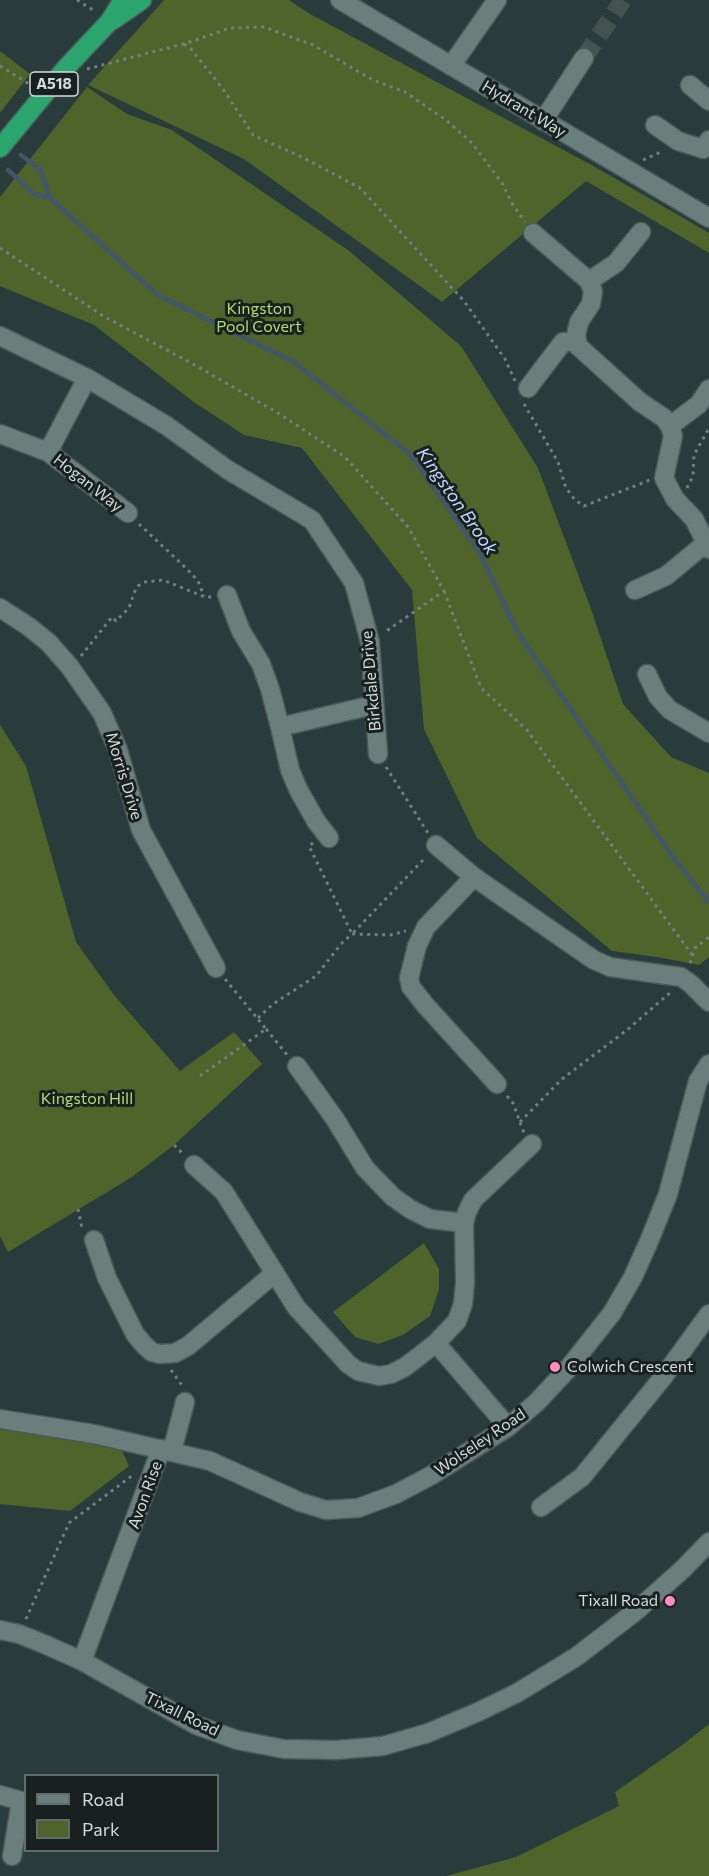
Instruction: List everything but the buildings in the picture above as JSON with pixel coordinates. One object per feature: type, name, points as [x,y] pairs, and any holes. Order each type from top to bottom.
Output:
[{"type":"highway","name":"A518","points":[[0,148],[65,69],[103,17],[123,0]]},
{"type":"highway","name":"A518","points":[[103,17],[142,0]]},
{"type":"street","name":"Hydrant Way","points":[[340,0],[709,218]]},
{"type":"street","points":[[451,66],[497,0]]},
{"type":"street","points":[[543,121],[584,58]]},
{"type":"street","points":[[690,85],[709,101]]},
{"type":"street","points":[[655,125],[678,141],[707,148]]},
{"type":"street","points":[[635,590],[666,576],[708,546],[694,519],[675,500],[664,478],[673,436],[664,418],[640,402],[585,355],[577,342],[579,322],[591,304],[596,276],[616,263],[641,232]]},
{"type":"street","points":[[533,233],[596,276]]},
{"type":"street","name":"Birkdale Drive","points":[[0,336],[87,378],[167,426],[228,470],[312,520],[354,583],[370,642],[378,753]]},
{"type":"street","points":[[522,390],[563,342],[577,342]]},
{"type":"street","name":"Hogan Way","points":[[48,452],[87,378]]},
{"type":"street","points":[[669,426],[699,404],[709,389]]},
{"type":"street","name":"Hogan Way","points":[[0,434],[48,452],[128,513]]},
{"type":"street","points":[[227,595],[241,632],[261,664],[270,689],[290,770],[325,840]]},
{"type":"street","name":"Morris Drive","points":[[0,608],[49,643],[70,667],[102,713],[118,750],[141,830],[216,968]]},
{"type":"street","points":[[647,674],[658,697],[670,710],[709,733]]},
{"type":"street","points":[[280,727],[373,705]]},
{"type":"street","points":[[436,845],[474,877],[594,960],[610,967],[672,975],[686,980],[709,1002]]},
{"type":"street","points":[[474,877],[426,927],[417,946],[409,978],[411,987],[426,1006],[497,1084]]},
{"type":"street","name":"Wolseley Road","points":[[163,1455],[210,1461],[313,1507],[342,1510],[358,1508],[396,1494],[432,1475],[508,1427],[536,1403],[567,1370],[612,1313],[633,1276],[668,1194],[698,1081],[709,1064]]},
{"type":"street","points":[[297,1066],[335,1119],[365,1168],[386,1190],[410,1209],[430,1219],[464,1223]]},
{"type":"street","points":[[194,1165],[224,1192],[296,1307],[342,1358],[358,1371],[379,1376],[391,1374],[405,1367],[436,1343],[457,1321],[463,1304],[465,1283],[464,1223],[466,1212],[473,1200],[532,1144]]},
{"type":"street","points":[[94,1240],[107,1278],[135,1334],[152,1352],[160,1354],[175,1353],[188,1346],[275,1273]]},
{"type":"street","points":[[540,1507],[582,1477],[664,1376],[709,1314]]},
{"type":"street","points":[[436,1343],[508,1427]]},
{"type":"street","points":[[163,1455],[185,1402]]},
{"type":"street","name":"Avon Rise","points":[[0,1419],[94,1434],[163,1455],[82,1661]]},
{"type":"street","name":"Tixall Road","points":[[0,1630],[19,1634],[82,1661],[196,1725],[237,1740],[284,1749],[337,1750],[383,1746],[428,1734],[517,1694],[576,1657],[636,1611],[709,1542]]},
{"type":"street","points":[[0,1795],[21,1801],[12,1856]]},
{"type":"path","points":[[77,0],[103,17]]},
{"type":"path","points":[[83,70],[184,44],[230,28],[264,27],[313,45],[373,80],[405,92],[446,120],[472,143],[502,183],[513,205],[533,233]]},
{"type":"path","points":[[184,44],[224,89],[253,135],[302,157],[360,188],[464,301],[505,360],[522,390],[531,417],[558,462],[566,488],[574,500],[584,506],[644,482],[664,478]]},
{"type":"path","points":[[0,66],[32,86]]},
{"type":"path","points":[[0,248],[105,317],[278,413],[345,457],[408,527],[444,591],[482,688],[527,730],[693,956]]},
{"type":"path","points":[[675,500],[683,494],[693,476],[694,455],[709,428]]},
{"type":"path","points":[[128,513],[198,581],[205,597]]},
{"type":"path","points":[[90,646],[103,631],[101,629],[112,618],[116,621],[129,608],[138,586],[144,582],[163,580],[205,597],[227,595]]},
{"type":"path","points":[[370,642],[444,591]]},
{"type":"path","name":"Birkdale Drive","points":[[378,753],[436,845]]},
{"type":"path","points":[[325,840],[309,846],[352,934]]},
{"type":"path","points":[[258,1018],[273,1004],[315,976],[341,944],[436,845]]},
{"type":"path","points":[[352,934],[390,935],[426,927]]},
{"type":"path","points":[[520,1122],[562,1079],[627,1030],[686,980],[695,948],[709,937]]},
{"type":"path","points":[[216,968],[297,1066]]},
{"type":"path","points":[[200,1076],[266,1029]]},
{"type":"path","points":[[497,1084],[513,1103],[522,1130],[532,1144]]},
{"type":"path","points":[[160,1354],[186,1393],[185,1402]]},
{"type":"path","points":[[19,1634],[69,1522],[163,1455]]},
{"type":"green space","points":[[164,0],[289,0],[310,14],[597,168],[709,233],[709,253],[586,181],[442,302],[244,159],[88,85]]},
{"type":"green space","points":[[0,51],[30,74],[0,113]]},
{"type":"green space","name":"Kingston Pool Covert","points":[[87,87],[127,114],[172,130],[348,250],[461,346],[538,468],[591,609],[623,704],[671,757],[709,773],[709,957],[699,965],[612,951],[477,838],[424,729],[412,590],[302,448],[244,435],[195,403],[94,325],[0,286],[0,197]]},
{"type":"green space","name":"Kingston Hill","points":[[0,725],[26,766],[76,942],[114,995],[180,1071],[234,1032],[262,1064],[174,1145],[132,1177],[8,1252],[0,1236]]},
{"type":"green space","points":[[424,1243],[439,1269],[439,1289],[430,1316],[403,1335],[378,1344],[355,1337],[333,1312]]},
{"type":"green space","points":[[0,1427],[119,1445],[129,1466],[70,1511],[0,1504]]},
{"type":"green space","points":[[709,1724],[709,1876],[446,1876],[516,1857],[619,1806],[615,1792]]},
{"type":"waterway","name":"Kingston Brook","points":[[21,155],[40,169],[50,198],[158,295],[294,362],[410,454],[479,552],[518,633],[673,857],[709,902]]},
{"type":"waterway","name":"Kingston Brook","points":[[8,170],[34,194],[50,198]]},
{"type":"tunnel","points":[[584,58],[623,0]]},
{"type":"place","name":"Colwich Crescent","points":[[555,1367]]},
{"type":"place","name":"Tixall Road","points":[[670,1601]]}]
